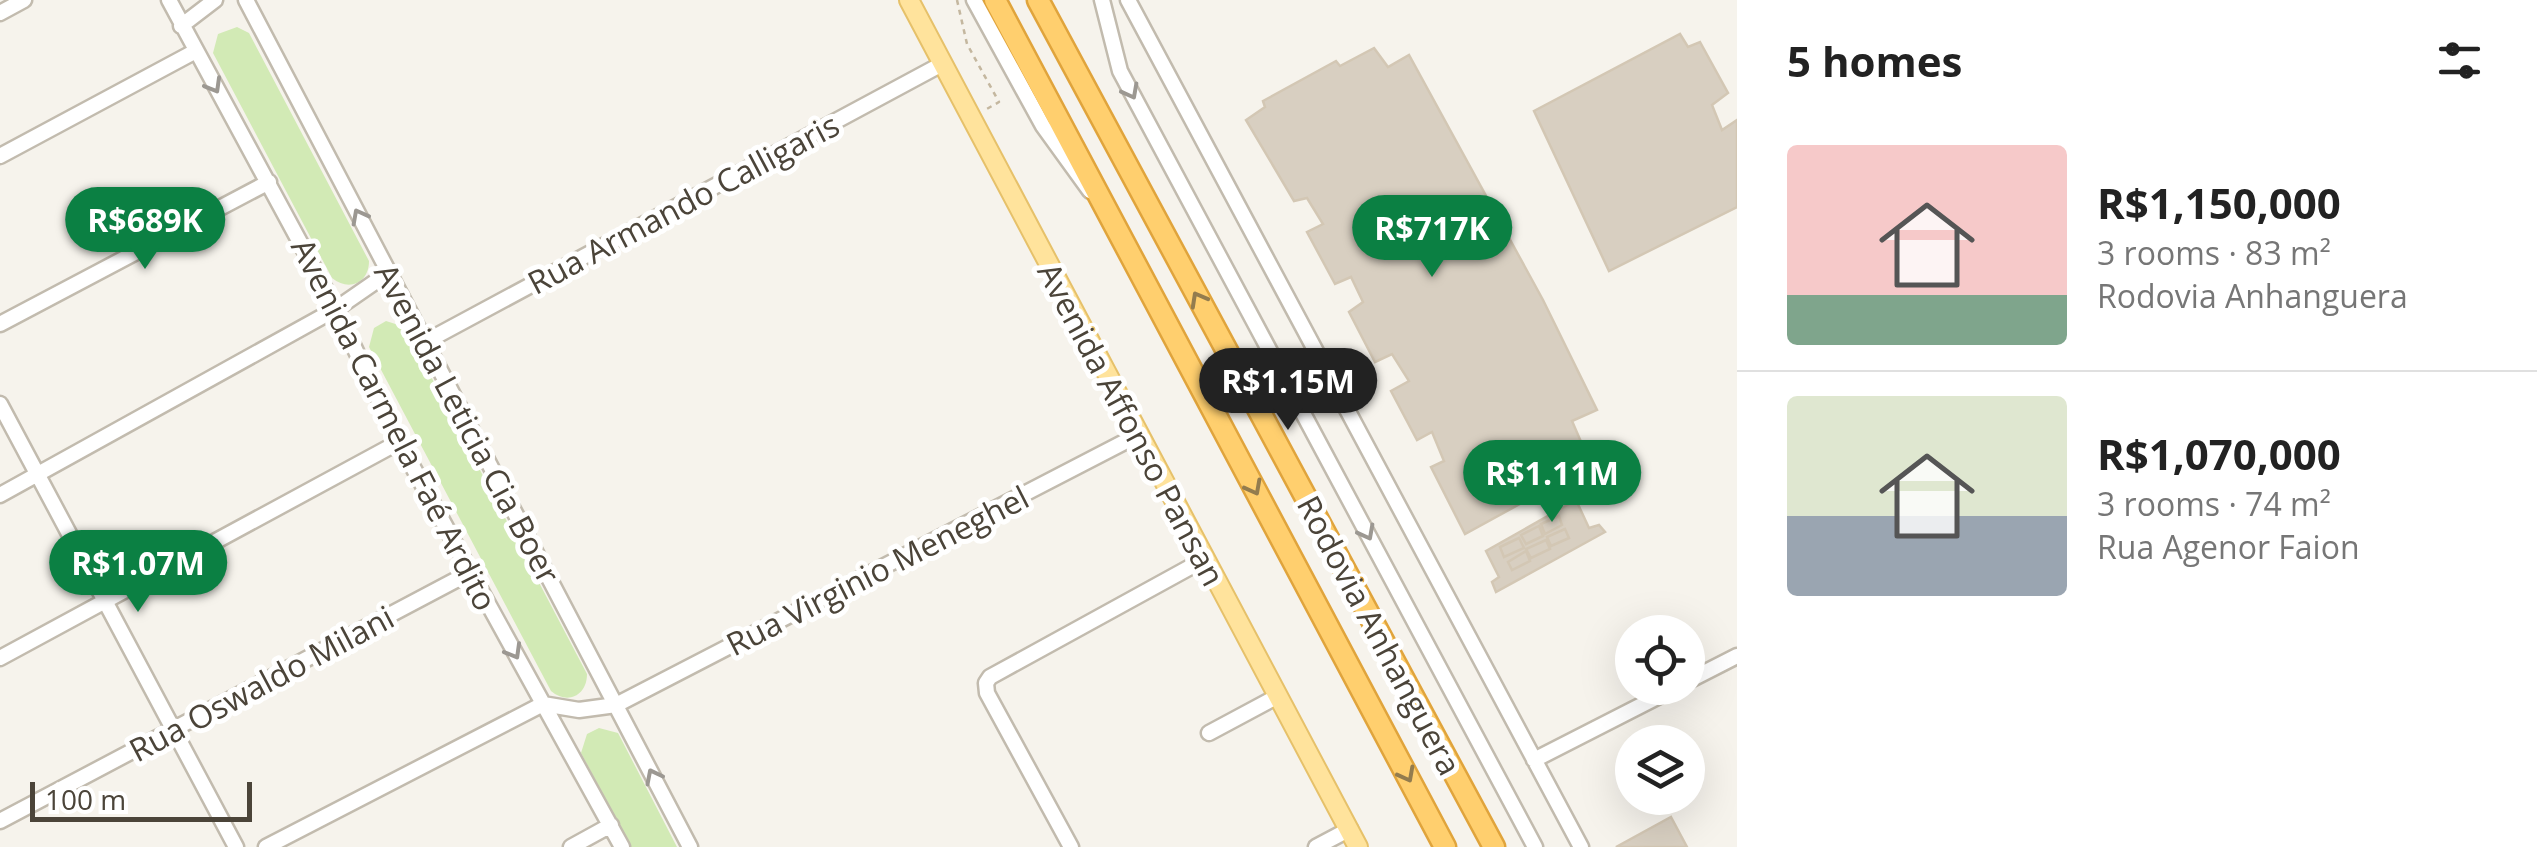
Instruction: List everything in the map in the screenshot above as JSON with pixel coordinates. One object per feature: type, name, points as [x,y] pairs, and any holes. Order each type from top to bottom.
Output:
[{"type":"highway","name":"Rodovia Anhanguera","points":[[995,0],[1445,847]]},
{"type":"highway","name":"Rodovia Anhanguera","points":[[1038,0],[1494,847]]},
{"type":"highway","points":[[1051,0],[1117,150]]},
{"type":"main road","name":"Avenida Affonso Pansan","points":[[909,0],[1358,847]]},
{"type":"street","points":[[0,13],[24,0]]},
{"type":"street","name":"Avenida Carmela Faé Ardito","points":[[169,0],[336,309],[398,442],[622,847]]},
{"type":"street","points":[[181,26],[215,0]]},
{"type":"street","name":"Avenida Leticia Cia Boer","points":[[246,0],[690,847]]},
{"type":"street","points":[[974,0],[981,20],[1043,126],[1076,176],[1106,210]]},
{"type":"street","points":[[1102,0],[1110,44],[1127,84],[1534,847]]},
{"type":"street","points":[[1128,0],[1581,847]]},
{"type":"street","points":[[0,156],[194,52]]},
{"type":"street","name":"Rua Armando Calligaris","points":[[424,342],[942,64]]},
{"type":"street","points":[[0,324],[270,182]]},
{"type":"street","points":[[0,495],[336,309],[388,272]]},
{"type":"street","points":[[0,404],[236,847]]},
{"type":"street","name":"Rua Virginio Meneghel","points":[[616,705],[1138,435]]},
{"type":"street","points":[[0,658],[398,442]]},
{"type":"street","points":[[1070,847],[986,684],[990,677],[1205,559]]},
{"type":"street","name":"Rua Oswaldo Milani","points":[[0,822],[470,573]]},
{"type":"street","points":[[1705,672],[1737,656]]},
{"type":"street","points":[[1210,733],[1278,696]]},
{"type":"street","points":[[266,847],[544,704],[579,710],[616,705]]},
{"type":"street","points":[[1534,760],[1642,705]]},
{"type":"street","points":[[571,847],[610,825]]},
{"type":"street","points":[[1316,847],[1350,829]]},
{"type":"path","points":[[957,0],[967,44],[999,102],[970,118]]},
{"type":"green space","points":[[237,27],[249,33],[369,261],[366,275],[357,283],[345,284],[332,278],[213,53],[218,34]]},
{"type":"green space","points":[[386,321],[405,327],[587,674],[584,688],[575,696],[563,697],[551,691],[369,347],[374,328]]},
{"type":"green space","points":[[599,728],[618,733],[677,847],[631,847],[581,753],[587,734]]},
{"type":"building","points":[[1680,34],[1688,47],[1700,42],[1728,93],[1712,105],[1722,130],[1737,120],[1737,207],[1609,271],[1534,111]]},
{"type":"building","points":[[1374,48],[1388,67],[1409,55],[1543,300],[1597,410],[1572,421],[1591,465],[1465,534],[1431,467],[1444,461],[1432,432],[1417,440],[1391,391],[1409,381],[1392,354],[1375,362],[1349,312],[1363,302],[1351,277],[1335,284],[1307,232],[1323,224],[1307,198],[1294,201],[1246,120],[1265,107],[1263,101],[1336,61],[1340,66]]},
{"type":"building","points":[[1576,500],[1589,528],[1599,525],[1605,532],[1496,592],[1492,582],[1499,577],[1486,551]]},
{"type":"building","points":[[1559,516],[1562,525],[1545,534],[1541,524]]},
{"type":"building","points":[[1539,526],[1543,536],[1526,544],[1521,535]]},
{"type":"building","points":[[1565,529],[1569,538],[1551,546],[1547,537]]},
{"type":"building","points":[[1519,538],[1524,548],[1504,557],[1500,547]]},
{"type":"building","points":[[1546,540],[1550,549],[1531,558],[1526,549]]},
{"type":"building","points":[[1526,551],[1530,561],[1512,570],[1508,562]]},
{"type":"building","points":[[1671,817],[1687,847],[1616,847]]}]
